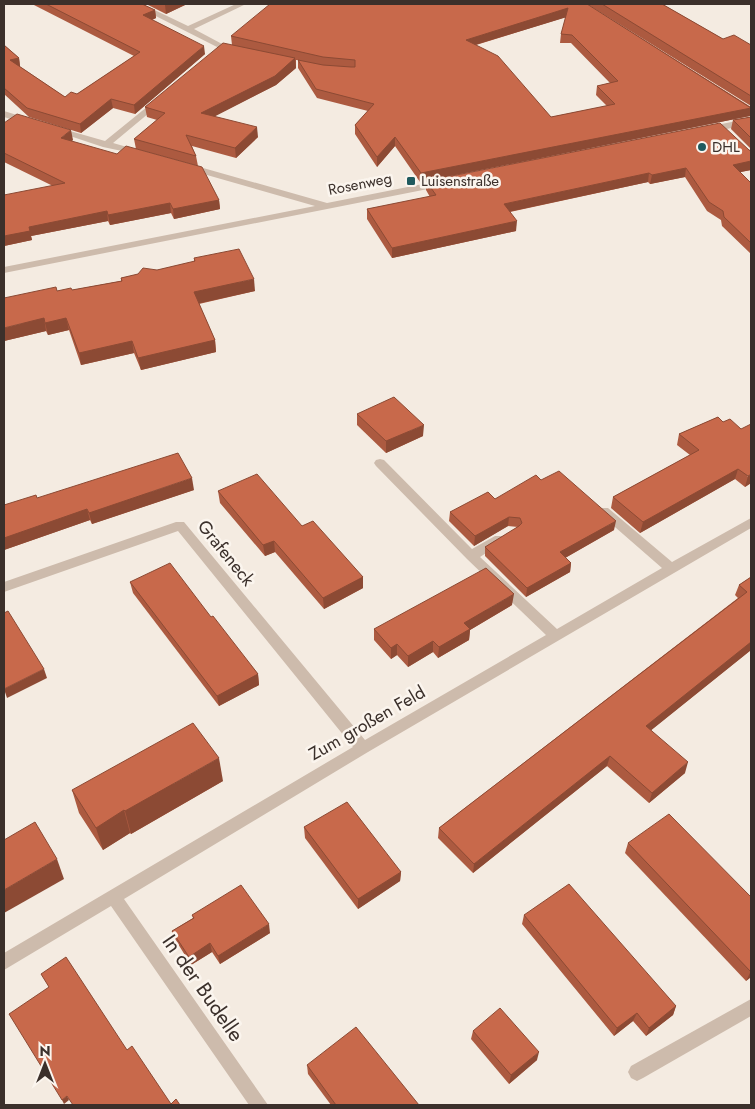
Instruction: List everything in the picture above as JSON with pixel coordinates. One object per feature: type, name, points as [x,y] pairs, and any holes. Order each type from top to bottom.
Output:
[{"type":"street","points":[[136,4],[188,29],[217,50],[230,49]]},
{"type":"street","points":[[188,29],[242,4]]},
{"type":"street","points":[[106,145],[164,96]]},
{"type":"street","points":[[4,114],[144,155]]},
{"type":"street","points":[[692,133],[724,130],[751,121]]},
{"type":"street","points":[[183,166],[326,206]]},
{"type":"street","name":"Rosenweg","points":[[4,270],[454,181]]},
{"type":"street","points":[[380,463],[470,556],[556,636]]},
{"type":"street","points":[[592,501],[671,568]]},
{"type":"street","name":"Zum großen Feld","points":[[4,962],[363,748],[751,522]]},
{"type":"street","name":"Grafeneck","points":[[4,587],[180,525],[363,748]]},
{"type":"street","points":[[470,556],[513,531]]},
{"type":"street","name":"In der Budelle","points":[[113,896],[260,1105]]},
{"type":"street","points":[[637,1072],[751,1007]]},
{"type":"building","points":[[46,4],[142,4],[155,10],[143,15],[204,46],[134,105],[111,99],[80,124],[27,108],[4,88],[4,45],[19,58],[10,60],[65,97],[71,92],[77,94],[140,52]]},
{"type":"building","points":[[270,4],[587,4],[751,108],[421,173],[395,137],[377,157],[355,125],[374,104],[316,89],[298,60],[323,65],[355,67],[355,60],[323,57],[231,36]],"holes":[[[568,8],[561,34],[572,35],[618,81],[597,86],[615,104],[551,117],[498,56],[466,40]]]},
{"type":"building","points":[[602,4],[662,4],[723,39],[734,35],[751,45],[751,96]]},
{"type":"building","points":[[223,43],[295,58],[275,76],[201,113],[257,127],[235,148],[186,135],[196,156],[134,139],[165,113],[145,107]]},
{"type":"building","points":[[17,114],[71,130],[61,138],[117,154],[126,146],[202,167],[219,200],[173,209],[170,203],[108,215],[107,211],[29,227],[30,231],[4,236],[4,195],[65,183],[4,153],[4,123]]},
{"type":"building","points":[[751,117],[751,138],[733,120]]},
{"type":"building","points":[[720,123],[751,151],[751,161],[733,165],[751,183],[751,243],[724,217],[723,211],[709,202],[686,168],[652,175],[649,173],[504,204],[517,221],[392,248],[367,209],[436,195],[426,181]]},
{"type":"building","points":[[239,249],[254,279],[194,292],[215,340],[138,358],[132,341],[79,353],[66,318],[45,323],[44,318],[4,328],[4,298],[56,287],[57,291],[71,288],[72,290],[122,281],[121,278],[138,274],[143,268],[157,270],[195,261],[194,258]]},
{"type":"building","points":[[394,397],[424,425],[386,441],[357,414]]},
{"type":"building","points":[[718,417],[723,422],[730,419],[741,429],[751,424],[751,474],[748,476],[738,469],[643,522],[613,497],[699,450],[679,434]]},
{"type":"building","points":[[178,453],[192,478],[89,513],[87,509],[4,538],[4,505],[36,495],[37,498]]},
{"type":"building","points":[[559,471],[616,521],[560,552],[571,563],[527,588],[485,547],[519,526],[522,523],[520,518],[509,517],[475,536],[450,512],[488,492],[495,499],[536,475],[541,480]]},
{"type":"building","points":[[257,474],[302,526],[313,521],[363,577],[323,598],[274,541],[263,545],[218,491]]},
{"type":"building","points":[[170,563],[258,674],[217,696],[130,582]]},
{"type":"building","points":[[486,568],[514,594],[464,623],[470,629],[439,647],[433,641],[408,656],[397,644],[391,648],[374,629]]},
{"type":"building","points":[[751,577],[751,642],[646,726],[688,762],[652,793],[610,756],[474,864],[439,828],[747,592],[739,585]]},
{"type":"building","points":[[8,611],[44,669],[4,689],[4,613]]},
{"type":"building","points":[[193,723],[219,758],[124,810],[96,828],[72,790]]},
{"type":"building","points":[[347,802],[401,872],[358,899],[304,827]]},
{"type":"building","points":[[669,814],[751,897],[751,972],[628,843]]},
{"type":"building","points":[[35,822],[57,859],[4,890],[4,840]]},
{"type":"building","points":[[569,884],[676,1006],[649,1028],[637,1013],[617,1028],[524,915]]},
{"type":"building","points":[[241,885],[269,924],[218,956],[210,943],[189,957],[172,931],[194,918],[192,915]]},
{"type":"building","points":[[66,957],[127,1050],[132,1046],[171,1104],[176,1099],[180,1105],[73,1105],[67,1096],[62,1100],[9,1014],[49,987],[41,974]]},
{"type":"building","points":[[500,1008],[539,1052],[511,1075],[473,1031]]},
{"type":"building","points":[[356,1027],[419,1105],[336,1105],[307,1065]]},
{"type":"place","name":"DHL","points":[[702,147]]},
{"type":"place","name":"Luisenstraße","points":[[411,181]]}]
